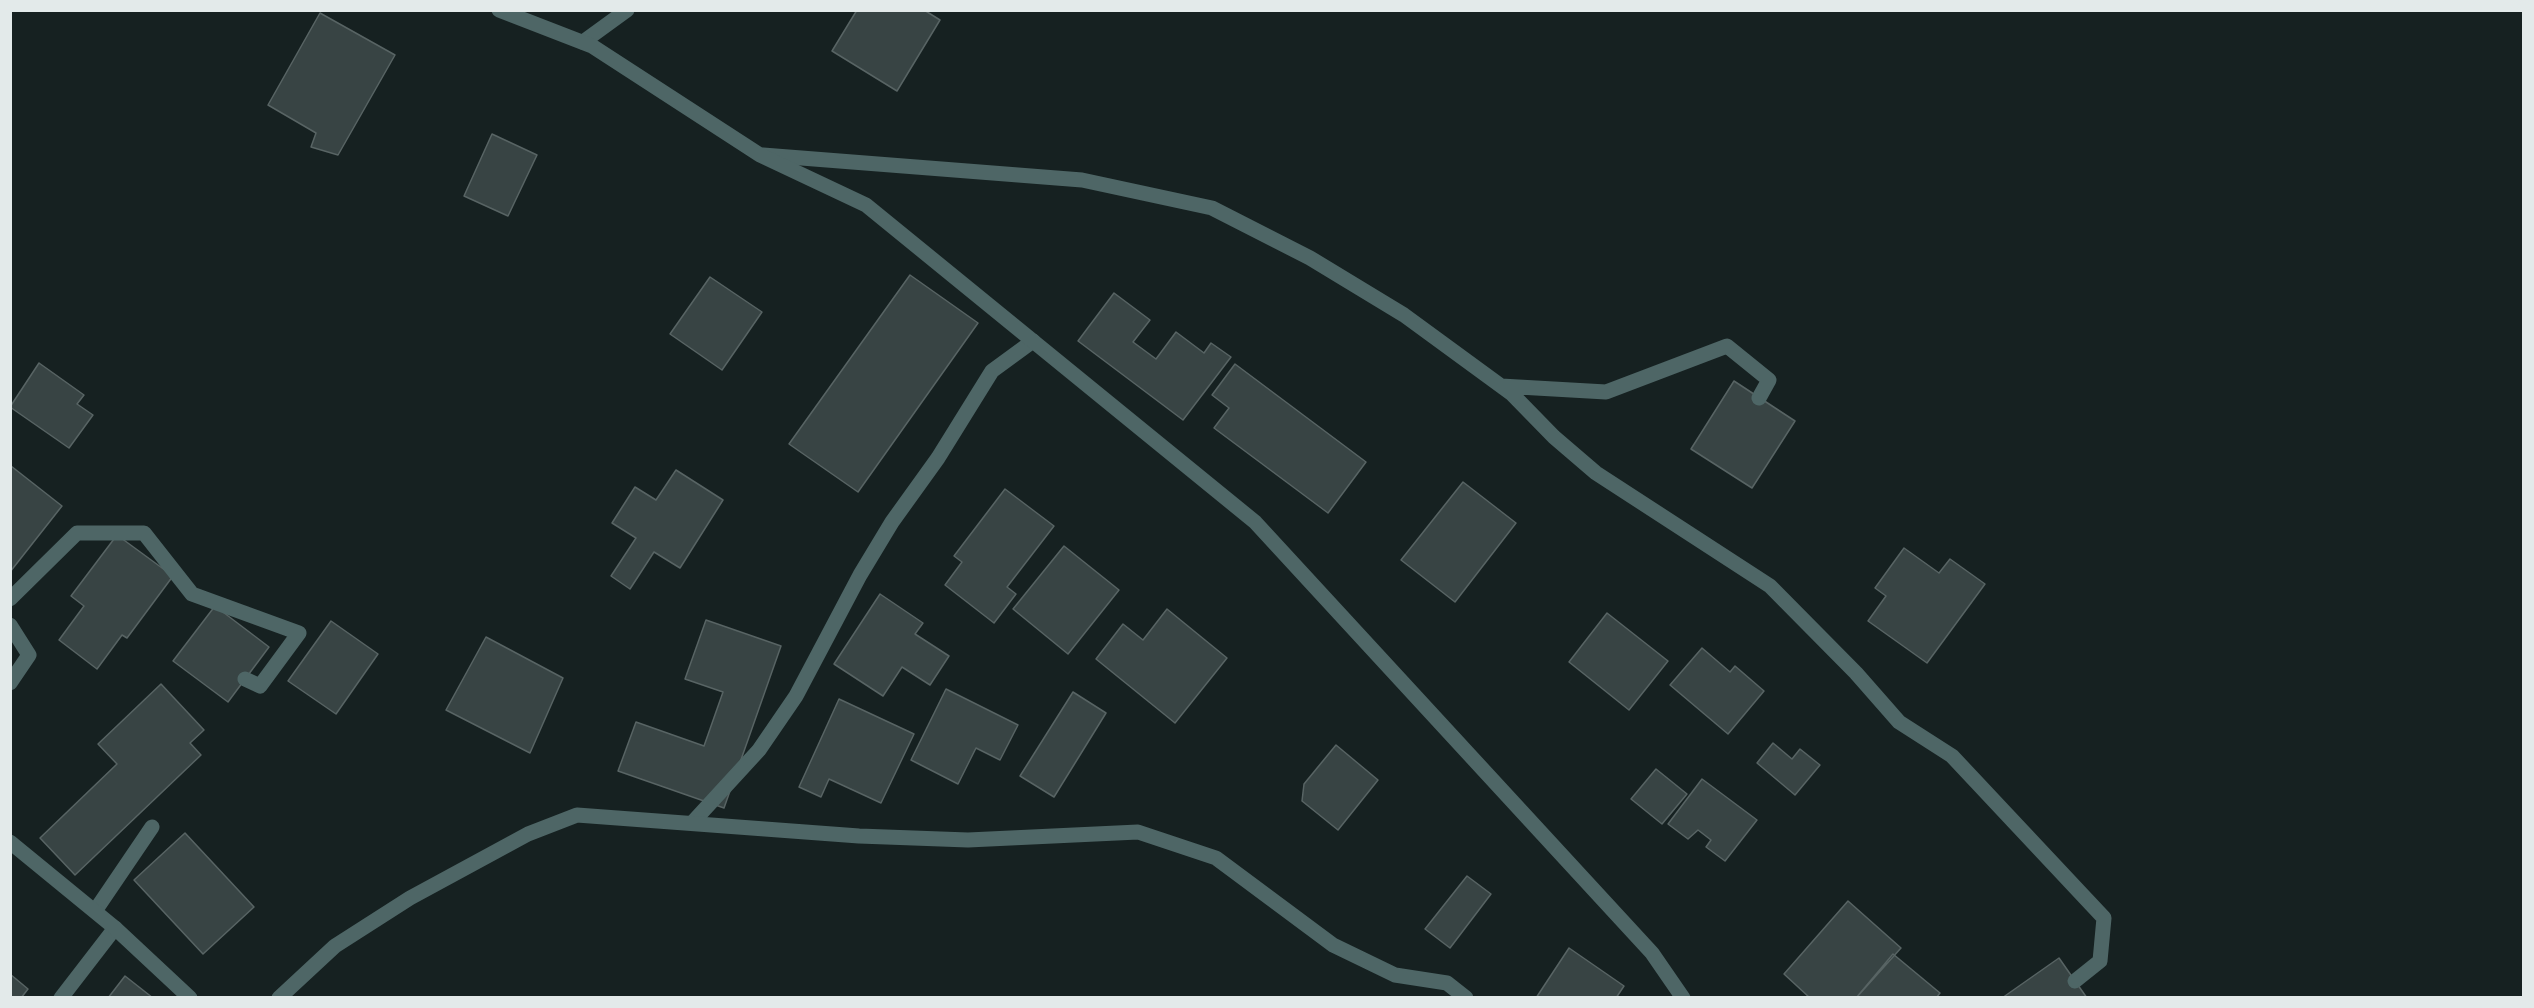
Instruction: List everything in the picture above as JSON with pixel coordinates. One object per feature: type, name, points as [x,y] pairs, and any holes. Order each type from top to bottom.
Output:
[{"type":"street","points":[[499,10],[583,42],[760,155],[867,205],[1255,522],[1652,953],[1683,998]]},
{"type":"street","points":[[583,42],[627,10]]},
{"type":"street","points":[[760,155],[1082,180],[1212,208],[1311,258],[1385,304],[1501,386],[1596,473],[1770,586],[1856,673],[1899,722],[1952,756],[2104,918],[2100,961],[2075,981]]},
{"type":"street","points":[[692,823],[759,750],[796,696],[881,540],[938,458],[992,371],[1033,341]]},
{"type":"street","points":[[1501,386],[1606,392],[1727,346],[1769,380],[1760,398]]},
{"type":"street","points":[[10,599],[77,533],[144,533],[192,594],[299,633],[260,686],[245,679]]},
{"type":"street","points":[[10,625],[29,655],[10,683]]},
{"type":"street","points":[[279,998],[335,946],[410,898],[528,834],[577,815],[858,836],[968,840],[1138,832],[1216,858],[1333,945],[1395,975],[1447,983],[1466,998]]},
{"type":"street","points":[[95,911],[152,827]]},
{"type":"street","points":[[10,842],[115,928],[190,998]]},
{"type":"street","points":[[61,998],[115,928]]},
{"type":"building","points":[[857,10],[924,10],[940,20],[897,91],[832,51]]},
{"type":"building","points":[[320,13],[395,55],[338,155],[311,147],[316,133],[268,105]]},
{"type":"building","points":[[492,134],[537,155],[508,216],[464,196]]},
{"type":"building","points":[[910,275],[978,323],[858,492],[789,444]]},
{"type":"building","points":[[710,277],[762,312],[722,370],[670,334]]},
{"type":"building","points":[[1114,293],[1150,320],[1133,342],[1156,359],[1176,332],[1204,353],[1211,343],[1231,357],[1183,420],[1078,341]]},
{"type":"building","points":[[39,363],[84,395],[77,404],[93,415],[69,448],[10,407]]},
{"type":"building","points":[[1235,364],[1366,462],[1328,513],[1214,428],[1229,408],[1212,395]]},
{"type":"building","points":[[1734,381],[1795,421],[1752,488],[1691,449]]},
{"type":"building","points":[[11,466],[62,506],[10,572],[10,468]]},
{"type":"building","points":[[676,470],[723,500],[680,568],[654,552],[630,589],[611,576],[636,538],[612,523],[635,487],[656,500]]},
{"type":"building","points":[[1463,482],[1516,523],[1455,602],[1401,560]]},
{"type":"building","points":[[1005,489],[1054,526],[1007,587],[1016,594],[994,623],[945,585],[962,562],[954,556]]},
{"type":"building","points":[[117,535],[173,576],[127,638],[122,635],[97,669],[59,640],[84,606],[71,596]]},
{"type":"building","points":[[1064,546],[1119,590],[1068,654],[1013,609]]},
{"type":"building","points":[[1904,548],[1939,573],[1950,559],[1985,584],[1927,663],[1868,621],[1886,596],[1875,588]]},
{"type":"building","points":[[880,594],[923,623],[915,634],[949,656],[930,685],[902,667],[883,696],[834,664]]},
{"type":"building","points":[[215,606],[269,647],[228,702],[173,661]]},
{"type":"building","points":[[1167,609],[1227,658],[1175,723],[1096,659],[1123,624],[1143,640]]},
{"type":"building","points":[[1607,613],[1668,661],[1629,710],[1569,662]]},
{"type":"building","points":[[706,620],[781,646],[724,808],[618,771],[636,722],[704,746],[723,692],[685,679]]},
{"type":"building","points":[[331,621],[378,654],[336,714],[288,681]]},
{"type":"building","points":[[486,637],[563,678],[530,753],[446,710]]},
{"type":"building","points":[[1702,648],[1730,672],[1735,666],[1764,691],[1728,734],[1670,685]]},
{"type":"building","points":[[161,684],[204,730],[190,743],[201,755],[75,875],[40,838],[117,764],[98,744]]},
{"type":"building","points":[[946,689],[1018,725],[1000,760],[976,748],[958,784],[911,760]]},
{"type":"building","points":[[1073,692],[1106,713],[1054,797],[1020,776]]},
{"type":"building","points":[[839,699],[914,734],[881,803],[829,779],[821,797],[799,787]]},
{"type":"building","points":[[1773,743],[1792,759],[1800,749],[1820,765],[1795,795],[1757,763]]},
{"type":"building","points":[[1336,745],[1378,780],[1338,830],[1302,801],[1304,784]]},
{"type":"building","points":[[1656,769],[1687,794],[1662,824],[1631,799]]},
{"type":"building","points":[[1702,779],[1757,820],[1725,861],[1706,847],[1711,840],[1698,830],[1688,839],[1668,824]]},
{"type":"building","points":[[185,833],[254,907],[203,954],[134,880]]},
{"type":"building","points":[[1467,876],[1491,894],[1450,948],[1425,929]]},
{"type":"building","points":[[1848,901],[1901,948],[1856,998],[1810,998],[1784,974]]},
{"type":"building","points":[[1569,948],[1624,986],[1616,998],[1536,998]]},
{"type":"building","points":[[1893,954],[1940,993],[1936,998],[1856,998]]},
{"type":"building","points":[[2059,958],[2087,998],[2002,998]]},
{"type":"building","points":[[10,974],[28,989],[21,998],[10,998]]},
{"type":"building","points":[[125,976],[153,998],[108,998]]}]
